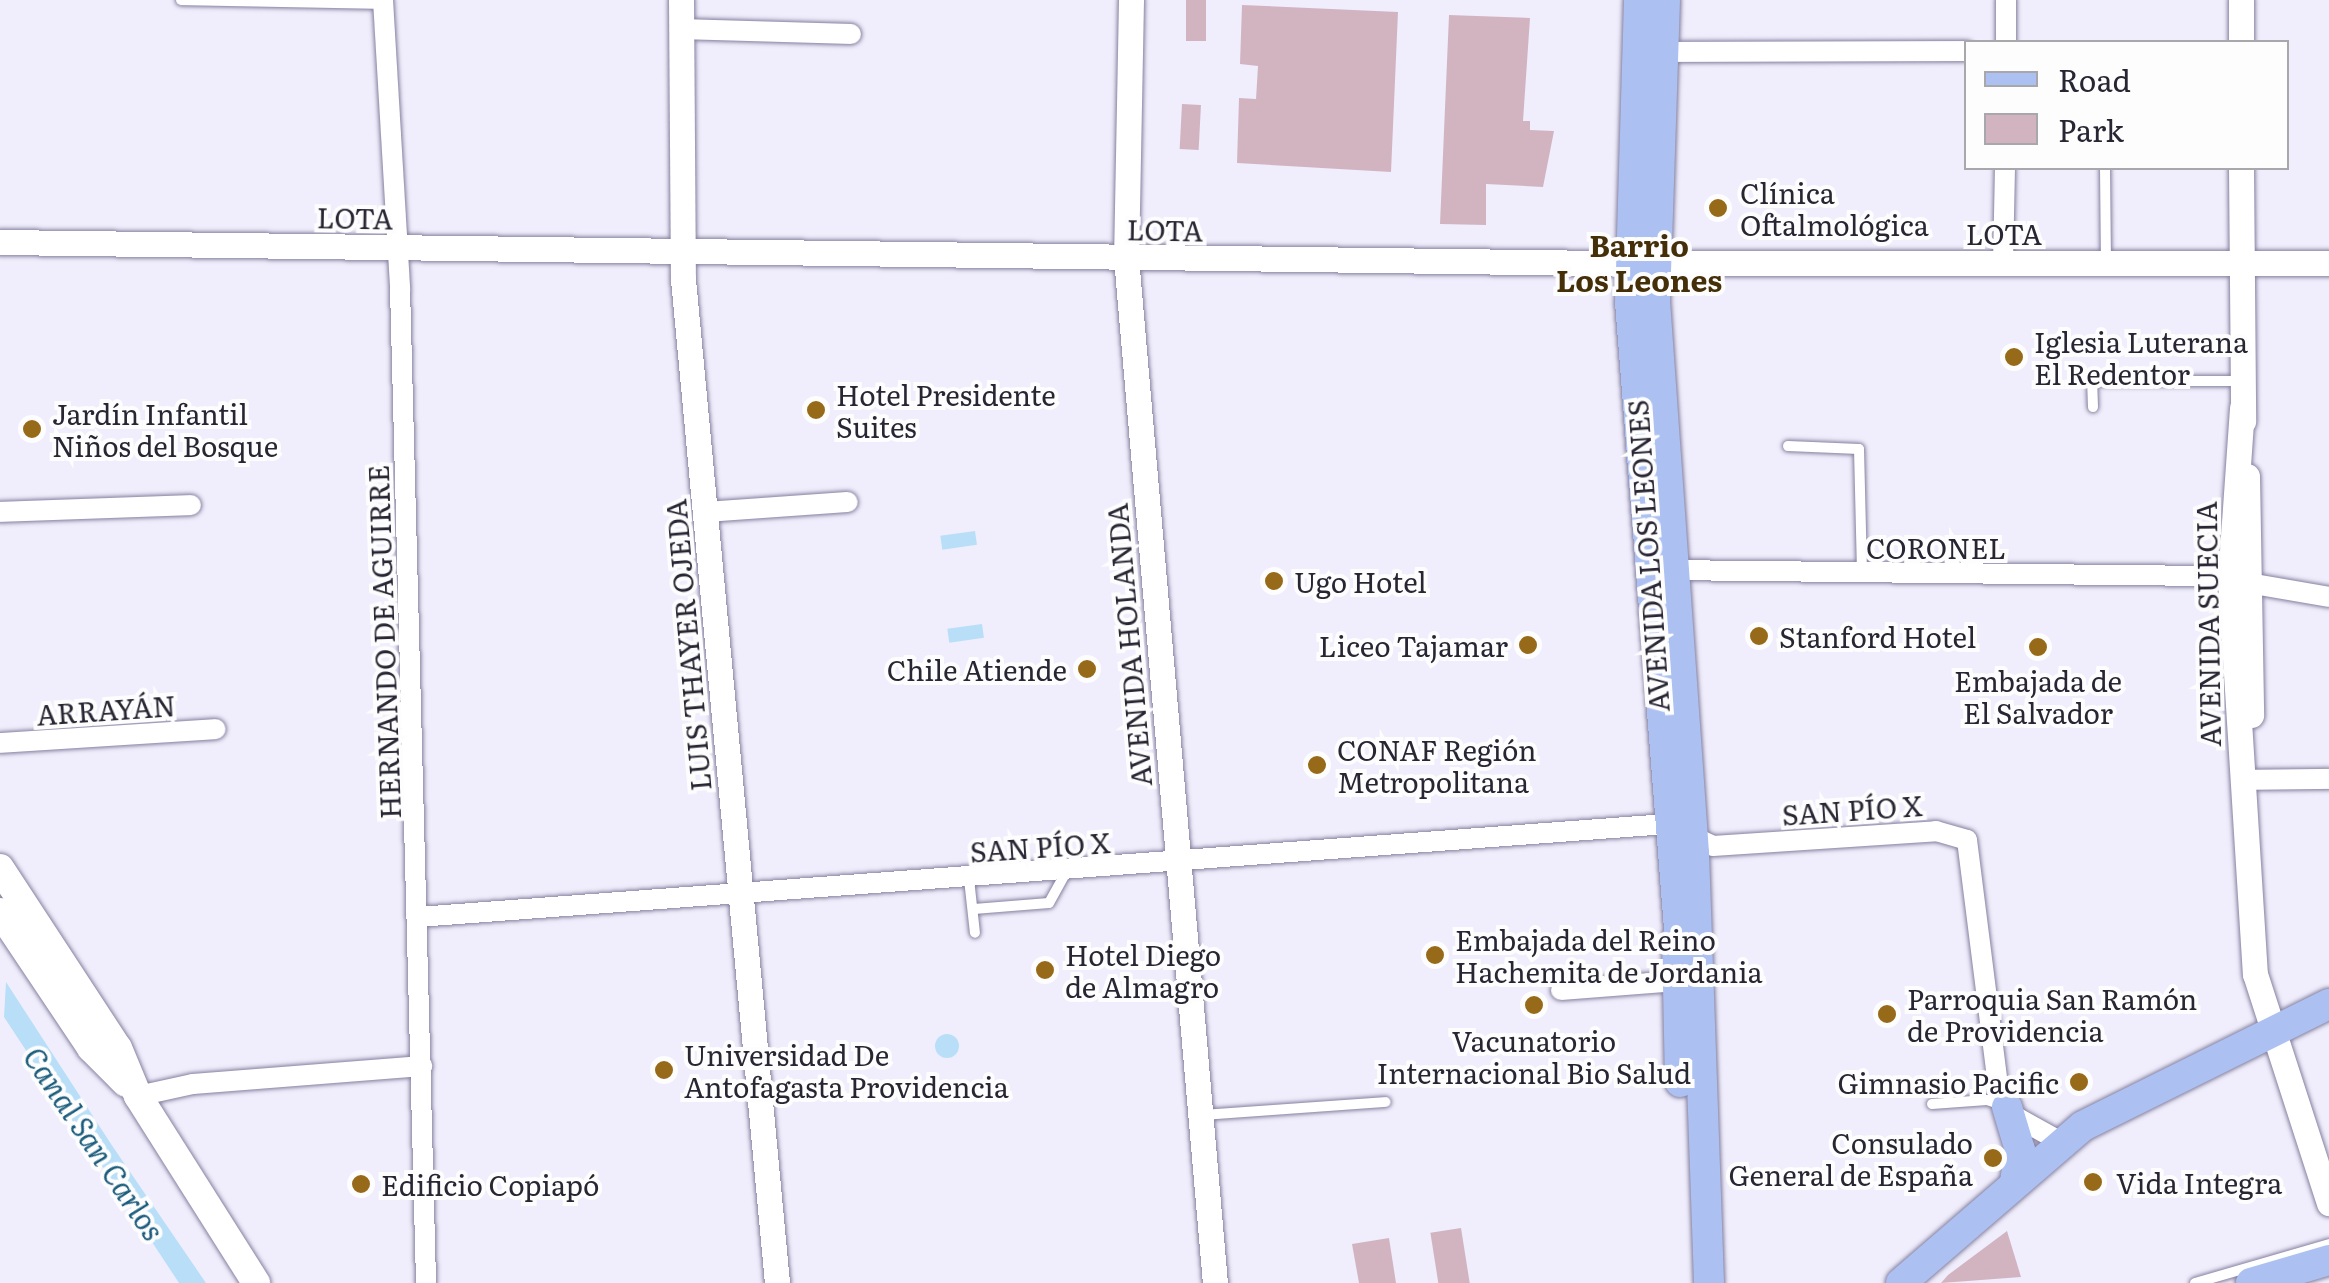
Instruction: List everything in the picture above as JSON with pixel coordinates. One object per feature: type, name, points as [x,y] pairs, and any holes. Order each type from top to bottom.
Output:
[{"type":"main road","name":"AVENIDA LOS LEONES","points":[[1639,0],[1647,556],[1679,830],[1709,1283]]},
{"type":"main road","name":"AVENIDA LOS LEONES","points":[[1665,0],[1641,262],[1675,574],[1678,930],[1700,1111]]},
{"type":"main road","points":[[0,868],[118,1048],[138,1096],[256,1283]]},
{"type":"main road","points":[[0,912],[91,1048],[138,1096]]},
{"type":"main road","points":[[1678,930],[1691,1283]]},
{"type":"main road","points":[[1914,1278],[2061,1142],[2272,1030],[2326,1008]]},
{"type":"main road","points":[[2007,1107],[2020,1150],[2015,1181]]},
{"type":"main road","points":[[2251,1283],[2329,1260]]},
{"type":"street","name":"LUIS THAYER OJEDA","points":[[681,0],[681,252],[777,1283]]},
{"type":"street","name":"AVENIDA HOLANDA","points":[[1131,0],[1126,258],[1215,1283]]},
{"type":"street","points":[[2006,0],[2006,40]]},
{"type":"street","points":[[2241,0],[2241,40]]},
{"type":"street","name":"HERNANDO DE AGUIRRE","points":[[383,2],[398,248],[426,1283]]},
{"type":"street","points":[[681,29],[852,34]]},
{"type":"street","points":[[1662,52],[1964,51]]},
{"type":"street","points":[[2003,263],[2005,170]]},
{"type":"street","name":"AVENIDA SUECIA","points":[[2241,170],[2243,780],[2254,974],[2329,1203]]},
{"type":"street","name":"LOTA","points":[[0,242],[1126,258],[2329,263]]},
{"type":"street","points":[[705,512],[848,502]]},
{"type":"street","points":[[0,512],[192,505]]},
{"type":"street","points":[[1647,556],[1675,574]]},
{"type":"street","name":"CORONEL","points":[[1675,574],[2241,580],[2329,596]]},
{"type":"street","name":"ARRAYÁN","points":[[0,743],[216,729]]},
{"type":"street","points":[[2243,780],[2329,779]]},
{"type":"street","name":"SAN PÍO X","points":[[418,918],[1679,830],[1721,846],[1957,834],[1971,848],[1992,1062],[2007,1107]]},
{"type":"street","points":[[1562,990],[1677,981]]},
{"type":"street","points":[[138,1096],[193,1084],[422,1066]]},
{"type":"street","points":[[2007,1107],[2061,1142]]},
{"type":"lane","points":[[181,0],[383,2]]},
{"type":"lane","points":[[2105,170],[2106,263]]},
{"type":"lane","points":[[2093,406],[2092,381],[2242,381]]},
{"type":"lane","points":[[1788,446],[1859,450],[1862,574]]},
{"type":"lane","points":[[974,909],[1048,903],[1066,872]]},
{"type":"lane","points":[[969,878],[975,934]]},
{"type":"lane","points":[[1932,1104],[1986,1100],[2007,1107]]},
{"type":"lane","points":[[1198,1116],[1386,1102]]},
{"type":"lane","points":[[2195,1283],[2329,1244]]},
{"type":"green space","points":[[1186,0],[1206,0],[1206,41],[1186,41]]},
{"type":"green space","points":[[1242,5],[1398,12],[1391,172],[1237,163],[1239,98],[1256,99],[1258,66],[1240,64]]},
{"type":"green space","points":[[1449,15],[1530,18],[1523,121],[1530,121],[1530,130],[1554,131],[1543,187],[1486,184],[1486,225],[1440,224]]},
{"type":"green space","points":[[1182,104],[1201,105],[1199,150],[1180,149]]},
{"type":"green space","points":[[1461,1228],[1470,1283],[1438,1283],[1430,1233]]},
{"type":"green space","points":[[2007,1231],[2021,1277],[1941,1283],[1948,1275]]},
{"type":"green space","points":[[1389,1238],[1396,1283],[1359,1283],[1352,1244]]},
{"type":"water","points":[[975,531],[977,545],[942,550],[940,536]]},
{"type":"water","points":[[982,624],[984,638],[949,643],[947,629]]},
{"type":"water","name":"Canal San Carlos","points":[[6,982],[206,1283],[179,1283],[4,1017]]},
{"type":"water","points":[[947,1034],[956,1037],[956,1055],[947,1058],[938,1055],[935,1046],[938,1037]]},
{"type":"place","name":"Clínica Oftalmológica","points":[[1718,208]]},
{"type":"place","name":"Iglesia Luterana El Redentor","points":[[2014,357]]},
{"type":"place","name":"Hotel Presidente Suites","points":[[816,410]]},
{"type":"place","name":"Jardín Infantil Niños del Bosque","points":[[32,429]]},
{"type":"place","name":"Ugo Hotel","points":[[1274,581]]},
{"type":"place","name":"Stanford Hotel","points":[[1759,636]]},
{"type":"place","name":"Liceo Tajamar","points":[[1528,645]]},
{"type":"place","name":"Embajada de El Salvador","points":[[2038,647]]},
{"type":"place","name":"Chile Atiende","points":[[1087,669]]},
{"type":"place","name":"CONAF Región Metropolitana","points":[[1317,765]]},
{"type":"place","name":"Embajada del Reino Hachemita de Jordania","points":[[1435,955]]},
{"type":"place","name":"Hotel Diego de Almagro","points":[[1045,970]]},
{"type":"place","name":"Vacunatorio Internacional Bio Salud","points":[[1534,1005]]},
{"type":"place","name":"Parroquia San Ramón de Providencia","points":[[1887,1014]]},
{"type":"place","name":"Universidad De Antofagasta Providencia","points":[[664,1070]]},
{"type":"place","name":"Gimnasio Pacific","points":[[2079,1082]]},
{"type":"place","name":"Consulado General de España","points":[[1993,1158]]},
{"type":"place","name":"Vida Integra","points":[[2093,1182]]},
{"type":"place","name":"Edificio Copiapó","points":[[361,1184]]},
{"type":"district","name":"Barrio Los Leones","points":[[1639,261]]}]
